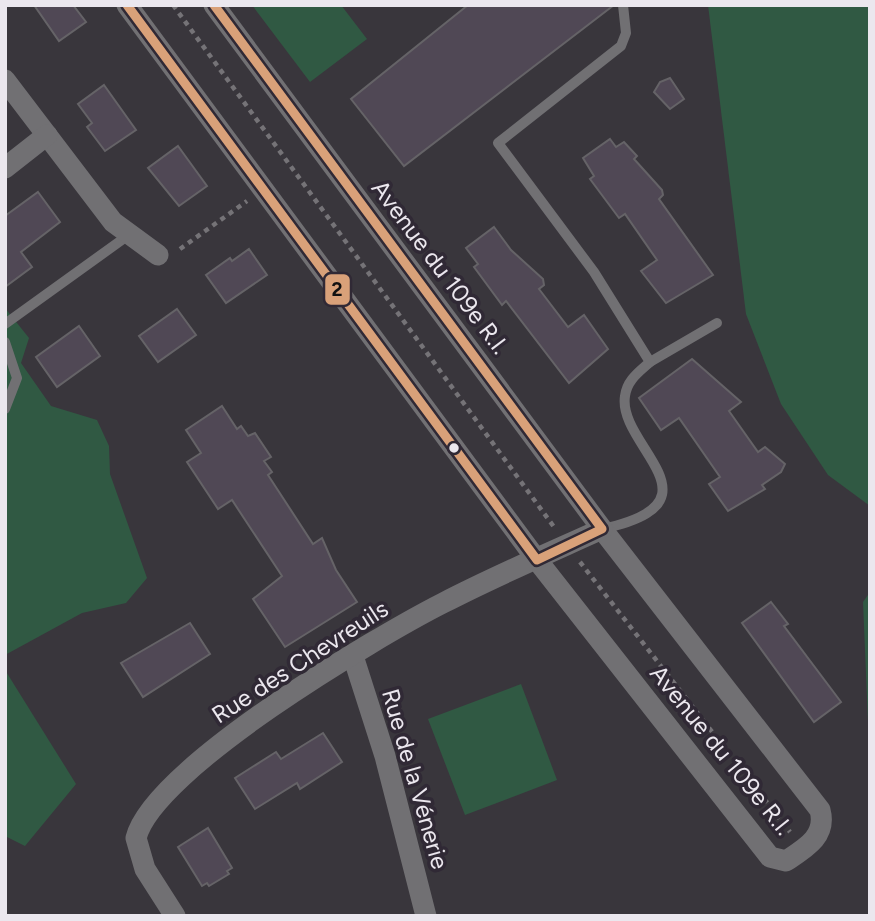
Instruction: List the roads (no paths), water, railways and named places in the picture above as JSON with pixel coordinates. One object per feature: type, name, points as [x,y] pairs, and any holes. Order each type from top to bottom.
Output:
[{"type":"street","name":"Avenue du 109e R.I.","points":[[127,5],[261,190],[537,560],[770,857],[786,861],[804,849],[818,836],[824,824],[820,810],[602,529],[214,5]]},
{"type":"street","points":[[5,80],[113,222],[158,255]]},
{"type":"street","points":[[5,168],[47,135]]},
{"type":"street","name":"Rue des Chevreuils","points":[[175,916],[138,853],[136,838],[148,812],[167,791],[226,740],[353,656],[440,604],[602,529]]},
{"type":"street","name":"Rue de la Vénerie","points":[[353,656],[385,757],[426,916]]},
{"type":"lane","points":[[623,5],[626,33],[621,46],[498,144],[594,272],[650,362]]},
{"type":"lane","points":[[5,324],[130,234]]},
{"type":"lane","points":[[602,529],[644,515],[653,508],[662,490],[658,469],[626,414],[624,397],[631,379],[650,362],[717,323]]},
{"type":"lane","points":[[5,342],[17,378],[5,409]]}]
